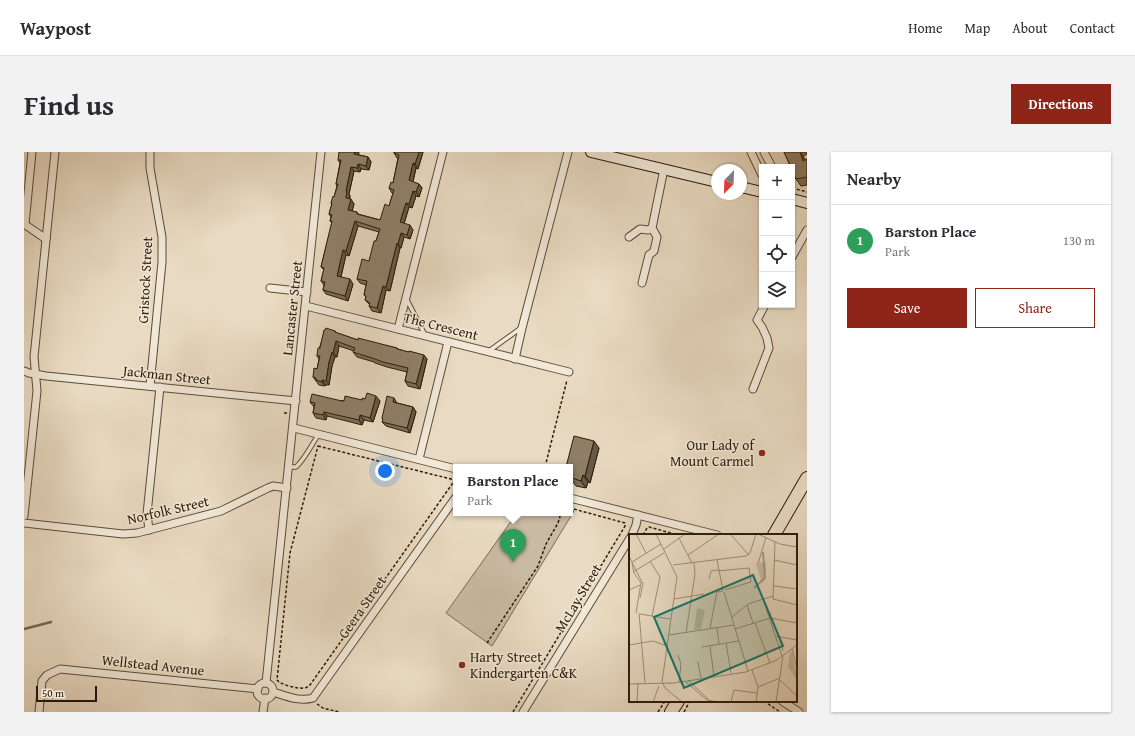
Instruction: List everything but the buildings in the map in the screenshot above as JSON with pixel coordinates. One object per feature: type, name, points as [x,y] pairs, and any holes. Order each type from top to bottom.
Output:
[{"type":"main road","points":[[591,152],[711,181]]},
{"type":"main road","points":[[747,188],[759,189]]},
{"type":"main road","points":[[795,200],[807,203]]},
{"type":"main road","points":[[775,534],[806,481]]},
{"type":"main road","points":[[671,712],[677,702]]},
{"type":"street","points":[[32,152],[24,224],[46,239]]},
{"type":"street","points":[[24,516],[37,391],[34,357],[55,152]]},
{"type":"street","name":"Gristock Street","points":[[150,152],[150,168],[162,238],[162,262],[150,386]]},
{"type":"street","name":"Lancaster Street","points":[[266,683],[288,488],[321,152]]},
{"type":"street","points":[[398,329],[443,152]]},
{"type":"street","points":[[515,359],[568,152]]},
{"type":"street","points":[[751,152],[759,169]]},
{"type":"street","points":[[764,152],[770,164]]},
{"type":"street","points":[[642,283],[649,255],[654,251],[657,237],[652,228],[664,169]]},
{"type":"street","points":[[629,237],[640,230],[648,230],[652,228]]},
{"type":"street","points":[[795,252],[807,230]]},
{"type":"street","points":[[270,288],[307,292]]},
{"type":"street","name":"The Crescent","points":[[306,306],[569,372]]},
{"type":"street","points":[[753,389],[768,348],[768,338],[757,320],[763,308]]},
{"type":"street","points":[[419,459],[448,342]]},
{"type":"street","name":"Jackman Street","points":[[24,371],[35,374],[296,401]]},
{"type":"street","points":[[149,530],[147,514],[160,387]]},
{"type":"street","points":[[294,428],[419,459],[453,469]]},
{"type":"street","name":"Norfolk Street","points":[[24,523],[123,534],[136,533],[222,511],[273,486],[288,488]]},
{"type":"street","points":[[573,499],[714,534]]},
{"type":"street","name":"Geera Street","points":[[307,700],[313,698],[453,501]]},
{"type":"street","points":[[632,534],[638,515]]},
{"type":"street","name":"McLay Street","points":[[524,712],[629,540]]},
{"type":"street","name":"Wellstead Avenue","points":[[39,712],[42,681],[47,675],[60,669],[258,689]]},
{"type":"street","points":[[265,698],[260,696],[258,691],[262,684],[266,683],[271,685],[273,692]]},
{"type":"street","points":[[273,692],[307,700]]},
{"type":"street","points":[[265,698],[269,697],[273,692]]},
{"type":"street","points":[[263,712],[265,698]]},
{"type":"street","points":[[784,702],[799,712]]},
{"type":"lane","points":[[406,297],[426,337]]},
{"type":"lane","points":[[488,352],[522,328]]},
{"type":"lane","points":[[290,467],[296,467],[302,461],[313,441],[319,434]]},
{"type":"path","points":[[795,189],[807,192]]},
{"type":"path","points":[[546,464],[569,372]]},
{"type":"path","points":[[453,480],[318,446],[290,553],[278,682],[297,688],[304,688],[310,685],[453,483]]},
{"type":"path","points":[[513,712],[625,526],[625,523],[573,509]]},
{"type":"path","points":[[487,643],[500,621],[538,566],[546,544],[558,523],[560,516]]},
{"type":"path","points":[[644,534],[649,527],[674,534]]},
{"type":"path","points":[[307,700],[323,708],[339,712]]},
{"type":"path","points":[[658,712],[664,702]]},
{"type":"path","points":[[765,702],[780,712]]},
{"type":"shaded area","points":[[515,516],[571,516],[492,646],[446,613]]},
{"type":"waterway","points":[[24,629],[51,622]]},
{"type":"place","name":"Our Lady of Mount Carmel","points":[[762,453]]},
{"type":"place","name":"Barston Place","points":[[513,562]]},
{"type":"place","name":"Harty Street Kindergarten C&K","points":[[462,665]]}]
